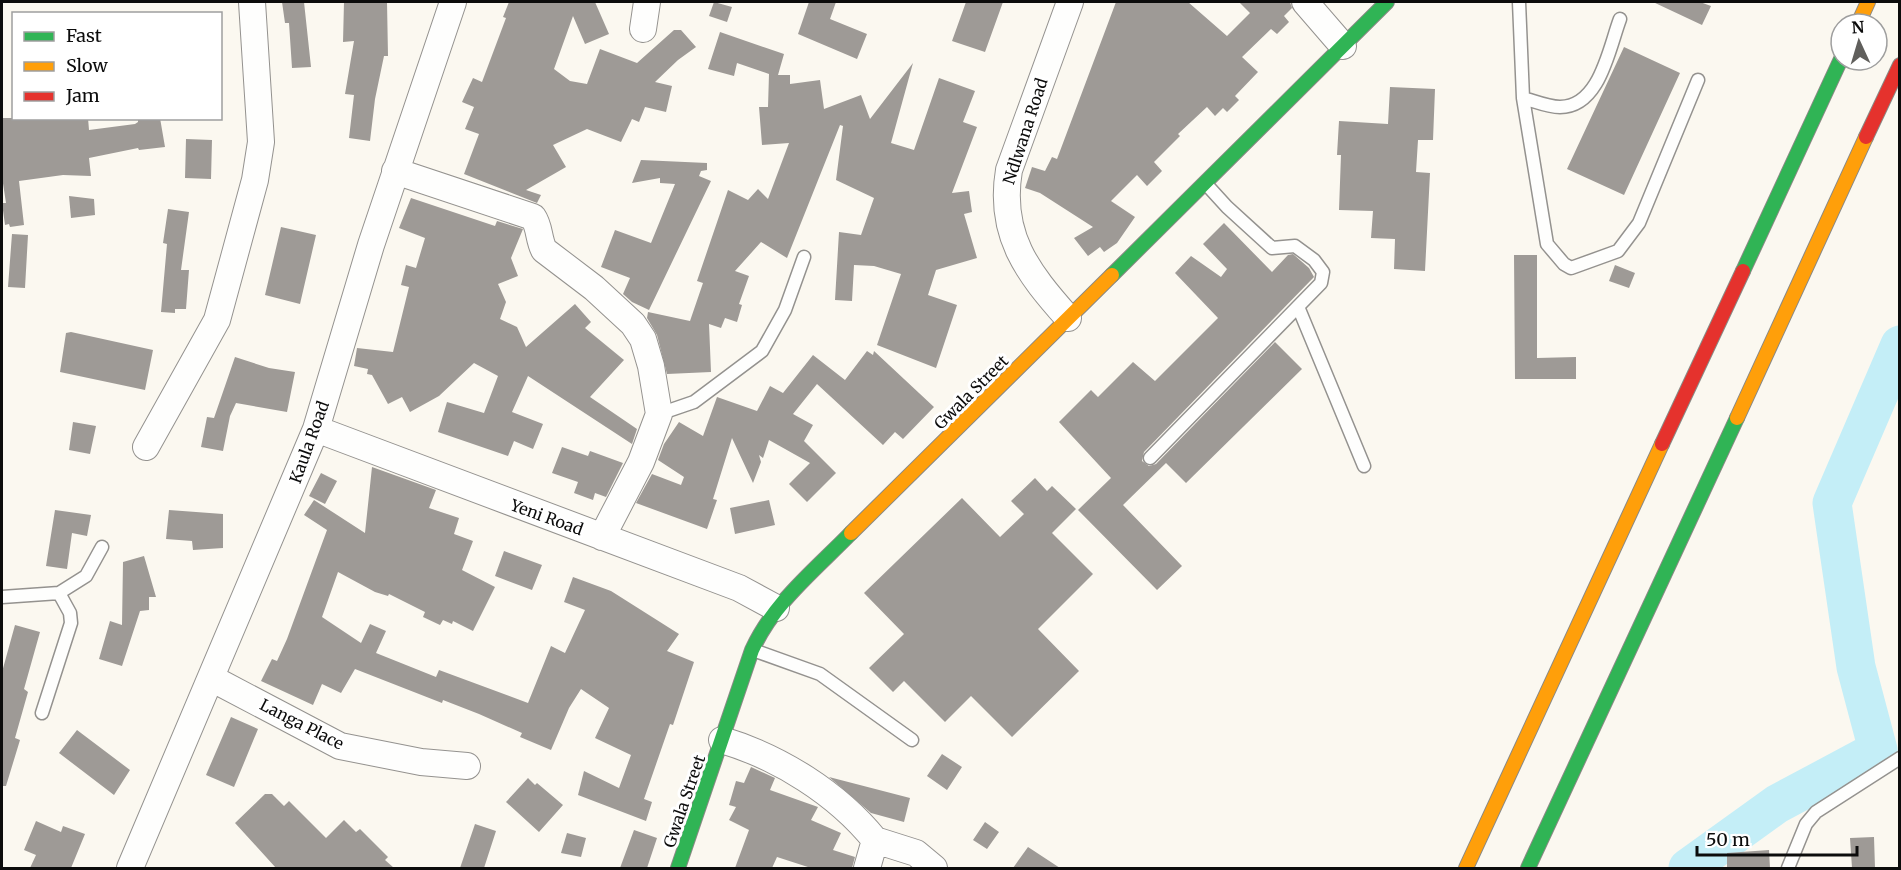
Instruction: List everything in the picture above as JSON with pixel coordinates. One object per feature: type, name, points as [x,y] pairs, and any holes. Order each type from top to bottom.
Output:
[{"type":"main road","name":"Gwala Street","points":[[678,868],[752,650],[763,626],[776,608],[1387,2]]},
{"type":"main road","points":[[1528,868],[1899,65]]},
{"type":"main road","points":[[1466,868],[1835,72]]},
{"type":"street","points":[[146,447],[217,320],[255,180],[261,142],[252,2]]},
{"type":"street","name":"Kaula Road","points":[[130,868],[316,429],[395,171],[453,2]]},
{"type":"street","points":[[643,29],[647,2]]},
{"type":"street","name":"Ndlwana Road","points":[[1068,318],[1034,280],[1021,258],[1007,216],[1006,190],[1009,170],[1070,2]]},
{"type":"street","points":[[1305,2],[1343,46]]},
{"type":"street","points":[[395,171],[532,217],[539,226],[540,241],[544,249],[633,324],[643,339],[651,366],[660,414],[641,462],[602,537]]},
{"type":"street","name":"Yeni Road","points":[[316,429],[739,588],[776,608]]},
{"type":"street","name":"Langa Place","points":[[211,678],[340,746],[421,762],[467,766]]},
{"type":"street","points":[[722,740],[746,748],[795,772],[858,819],[875,840],[916,853],[934,868]]},
{"type":"street","points":[[867,868],[875,840]]},
{"type":"lane","points":[[1519,2],[1523,98],[1547,244],[1564,264],[1571,268],[1618,250],[1639,223],[1698,80]]},
{"type":"lane","points":[[1523,98],[1560,107],[1583,99],[1597,83],[1620,19]]},
{"type":"lane","points":[[1150,458],[1299,309],[1321,284],[1323,272],[1314,260],[1296,246],[1272,248],[1227,207],[1205,183]]},
{"type":"lane","points":[[660,414],[694,402],[762,351],[785,310],[804,257]]},
{"type":"lane","points":[[1299,309],[1364,466]]},
{"type":"lane","points":[[2,597],[59,593],[86,576],[102,547]]},
{"type":"lane","points":[[42,714],[71,623],[66,603],[59,593]]},
{"type":"lane","points":[[752,650],[820,674],[912,740]]},
{"type":"lane","points":[[1788,868],[1803,830],[1816,812],[1899,758]]},
{"type":"building","points":[[282,2],[304,2],[311,67],[292,68],[289,23],[285,23]]},
{"type":"building","points":[[344,2],[387,2],[388,56],[384,56],[375,99],[370,141],[349,138],[354,95],[345,94],[354,41],[343,42]]},
{"type":"building","points":[[509,2],[595,2],[609,34],[585,44],[573,16],[554,69],[570,81],[587,84],[600,49],[637,63],[674,30],[681,30],[696,47],[655,82],[672,86],[666,112],[645,107],[639,122],[632,119],[621,142],[587,129],[553,145],[566,167],[526,190],[541,195],[537,203],[464,174],[479,134],[465,129],[474,107],[462,102],[473,78],[482,82],[506,18],[503,17]]},
{"type":"building","points":[[714,2],[732,7],[727,22],[709,16]]},
{"type":"building","points":[[809,2],[836,2],[830,19],[867,34],[857,59],[798,34]]},
{"type":"building","points":[[966,2],[1003,2],[985,52],[952,41]]},
{"type":"building","points":[[1116,2],[1188,2],[1227,36],[1250,13],[1239,2],[1290,2],[1292,8],[1284,16],[1289,22],[1277,34],[1271,29],[1242,57],[1258,72],[1235,96],[1239,100],[1227,112],[1223,108],[1215,116],[1207,107],[1178,134],[1180,136],[1154,162],[1162,171],[1147,186],[1137,175],[1111,201],[1135,217],[1117,243],[1104,252],[1100,247],[1088,256],[1074,238],[1093,227],[1040,193],[1025,188],[1032,167],[1045,171],[1052,157],[1057,159]]},
{"type":"building","points":[[1653,2],[1700,2],[1711,6],[1702,25]]},
{"type":"building","points":[[720,32],[784,54],[778,75],[790,75],[790,84],[820,80],[824,109],[861,95],[870,119],[913,63],[891,143],[914,150],[939,78],[975,91],[963,122],[977,127],[952,193],[969,191],[972,212],[964,214],[977,258],[936,270],[928,295],[957,305],[936,368],[877,345],[901,274],[874,266],[854,265],[852,301],[835,300],[839,232],[861,235],[874,198],[836,180],[843,126],[840,125],[787,258],[761,242],[735,271],[749,276],[739,304],[742,305],[737,322],[725,318],[721,328],[709,324],[711,372],[667,374],[657,335],[647,318],[648,312],[690,321],[703,283],[697,281],[728,190],[748,200],[758,189],[768,199],[789,143],[762,145],[759,107],[768,107],[769,74],[737,63],[734,76],[708,69]]},
{"type":"building","points":[[1624,47],[1680,73],[1624,195],[1567,169]]},
{"type":"building","points":[[1390,87],[1435,89],[1433,140],[1418,140],[1416,172],[1430,173],[1425,271],[1394,269],[1395,239],[1371,238],[1373,211],[1339,210],[1341,155],[1337,155],[1339,121],[1388,124]]},
{"type":"building","points":[[2,118],[88,120],[89,130],[135,124],[138,120],[160,120],[165,147],[139,150],[138,148],[89,158],[91,176],[63,175],[19,181],[24,225],[10,227],[9,224],[5,225],[2,203],[6,203],[2,177]]},
{"type":"building","points":[[186,139],[212,140],[211,179],[185,178]]},
{"type":"building","points":[[641,160],[707,163],[707,170],[701,171],[699,176],[711,181],[649,310],[632,302],[623,294],[630,278],[601,267],[615,230],[651,243],[675,184],[660,183],[660,178],[632,183]]},
{"type":"building","points":[[69,196],[94,199],[95,215],[71,218]]},
{"type":"building","points":[[411,198],[495,226],[497,221],[523,229],[511,258],[518,276],[498,284],[506,302],[500,319],[517,327],[526,347],[575,304],[591,322],[585,328],[624,360],[590,397],[637,429],[632,444],[528,376],[512,412],[543,424],[533,449],[514,441],[508,456],[438,432],[447,402],[484,413],[498,376],[474,363],[439,396],[410,412],[402,397],[388,404],[372,375],[367,374],[368,369],[354,366],[357,348],[393,352],[409,287],[401,285],[406,265],[416,268],[425,238],[399,228]]},
{"type":"building","points":[[168,209],[189,212],[181,270],[189,270],[186,309],[175,309],[175,313],[161,312],[167,244],[163,243]]},
{"type":"building","points":[[1224,223],[1272,272],[1288,255],[1293,254],[1309,268],[1314,277],[1144,452],[1142,461],[1149,466],[1156,464],[1275,342],[1302,369],[1186,483],[1166,463],[1123,505],[1182,566],[1157,590],[1078,510],[1111,478],[1059,422],[1091,390],[1098,397],[1133,362],[1155,381],[1218,318],[1175,273],[1191,256],[1221,277],[1227,269],[1203,244]]},
{"type":"building","points":[[281,227],[316,235],[300,304],[265,295]]},
{"type":"building","points":[[12,234],[28,235],[25,288],[8,287]]},
{"type":"building","points":[[1514,255],[1537,255],[1537,358],[1576,357],[1576,379],[1515,379]]},
{"type":"building","points":[[1615,265],[1635,273],[1629,288],[1609,281]]},
{"type":"building","points":[[71,332],[153,350],[145,390],[60,372],[66,333]]},
{"type":"building","points":[[867,351],[873,355],[874,351],[934,407],[903,439],[895,432],[883,445],[817,384],[793,414],[813,425],[804,441],[836,473],[807,502],[789,484],[810,463],[769,440],[763,458],[759,455],[761,462],[753,483],[732,438],[713,499],[717,500],[707,529],[636,503],[652,474],[681,485],[684,477],[658,460],[664,444],[679,422],[703,436],[717,397],[757,411],[770,386],[783,393],[813,355],[845,380]]},
{"type":"building","points":[[235,357],[269,368],[295,372],[287,412],[236,403],[230,416],[223,451],[201,447],[207,417],[214,418]]},
{"type":"building","points":[[73,422],[96,426],[90,454],[69,450]]},
{"type":"building","points":[[562,447],[588,456],[590,451],[623,463],[606,497],[595,493],[593,500],[574,493],[578,482],[552,473]]},
{"type":"building","points":[[372,467],[436,490],[429,508],[459,518],[454,534],[473,541],[462,570],[495,587],[473,631],[453,621],[452,624],[443,620],[440,625],[423,617],[425,612],[389,594],[388,596],[375,592],[338,572],[322,617],[361,643],[370,624],[386,631],[376,653],[436,677],[439,670],[528,703],[551,646],[565,653],[585,610],[564,602],[573,577],[611,591],[679,634],[667,651],[694,662],[673,725],[670,724],[644,799],[652,802],[646,821],[578,795],[584,771],[619,788],[631,755],[595,738],[609,708],[581,689],[569,708],[551,750],[520,737],[522,733],[479,714],[443,700],[442,703],[355,669],[341,693],[322,684],[313,705],[261,681],[272,659],[277,661],[287,639],[327,530],[304,515],[314,500],[365,533]]},
{"type":"building","points":[[321,473],[337,481],[325,504],[309,496]]},
{"type":"building","points":[[1035,478],[1047,491],[1052,486],[1076,509],[1052,533],[1093,574],[1038,629],[1079,671],[1012,737],[971,696],[945,722],[904,681],[893,692],[869,668],[904,634],[864,593],[962,498],[1000,537],[1024,514],[1011,501]]},
{"type":"building","points":[[769,500],[775,525],[735,534],[730,508]]},
{"type":"building","points":[[55,510],[91,515],[87,536],[72,533],[67,569],[46,566]]},
{"type":"building","points":[[169,510],[223,514],[223,548],[193,550],[192,541],[166,539]]},
{"type":"building","points":[[504,551],[542,565],[532,590],[495,576]]},
{"type":"building","points":[[144,556],[156,597],[149,597],[149,610],[140,611],[122,666],[99,659],[110,621],[122,625],[123,562]]},
{"type":"building","points":[[15,625],[40,632],[24,689],[28,692],[15,738],[20,740],[6,786],[2,786],[2,672]]},
{"type":"building","points":[[231,717],[258,729],[234,787],[206,775]]},
{"type":"building","points":[[77,730],[130,770],[114,795],[59,753]]},
{"type":"building","points":[[942,754],[962,767],[947,790],[927,776]]},
{"type":"building","points":[[751,767],[775,778],[770,790],[818,807],[811,820],[841,833],[833,850],[855,857],[852,868],[811,868],[777,857],[772,868],[735,868],[749,830],[729,820],[736,807],[729,805],[736,781],[744,783]]},
{"type":"building","points":[[829,777],[910,798],[904,822],[871,813]]},
{"type":"building","points":[[528,778],[563,805],[539,832],[506,802]]},
{"type":"building","points":[[265,794],[272,794],[284,806],[289,801],[326,838],[344,820],[356,832],[360,829],[388,857],[385,860],[394,868],[276,868],[235,823]]},
{"type":"building","points":[[36,821],[61,832],[63,826],[85,834],[71,868],[30,868],[36,855],[24,850]]},
{"type":"building","points":[[985,822],[999,832],[987,849],[973,840]]},
{"type":"building","points":[[475,824],[496,831],[484,868],[460,868]]},
{"type":"building","points":[[634,830],[657,838],[647,868],[620,868]]},
{"type":"building","points":[[567,833],[586,838],[581,857],[561,853]]},
{"type":"building","points":[[1874,837],[1875,868],[1852,868],[1850,838]]},
{"type":"building","points":[[1028,847],[1060,868],[1013,868]]},
{"type":"building","points":[[1769,850],[1770,868],[1727,868],[1727,853]]},
{"type":"waterway","points":[[1688,868],[1777,804],[1878,750],[1856,667],[1832,503],[1900,345]]},
{"type":"traffic: fast","points":[[1112,275],[1387,2]]},
{"type":"traffic: fast","points":[[1743,271],[1835,72]]},
{"type":"traffic: fast","points":[[1528,868],[1737,418]]},
{"type":"traffic: fast","points":[[678,868],[752,650],[761,633],[784,602],[851,533]]},
{"type":"traffic: slow","points":[[1863,12],[1868,2]]},
{"type":"traffic: slow","points":[[1737,418],[1866,137]]},
{"type":"traffic: slow","points":[[851,533],[1112,275]]},
{"type":"traffic: slow","points":[[1466,868],[1662,444]]},
{"type":"traffic: jam","points":[[1866,137],[1900,65]]},
{"type":"traffic: jam","points":[[1662,444],[1743,271]]}]
